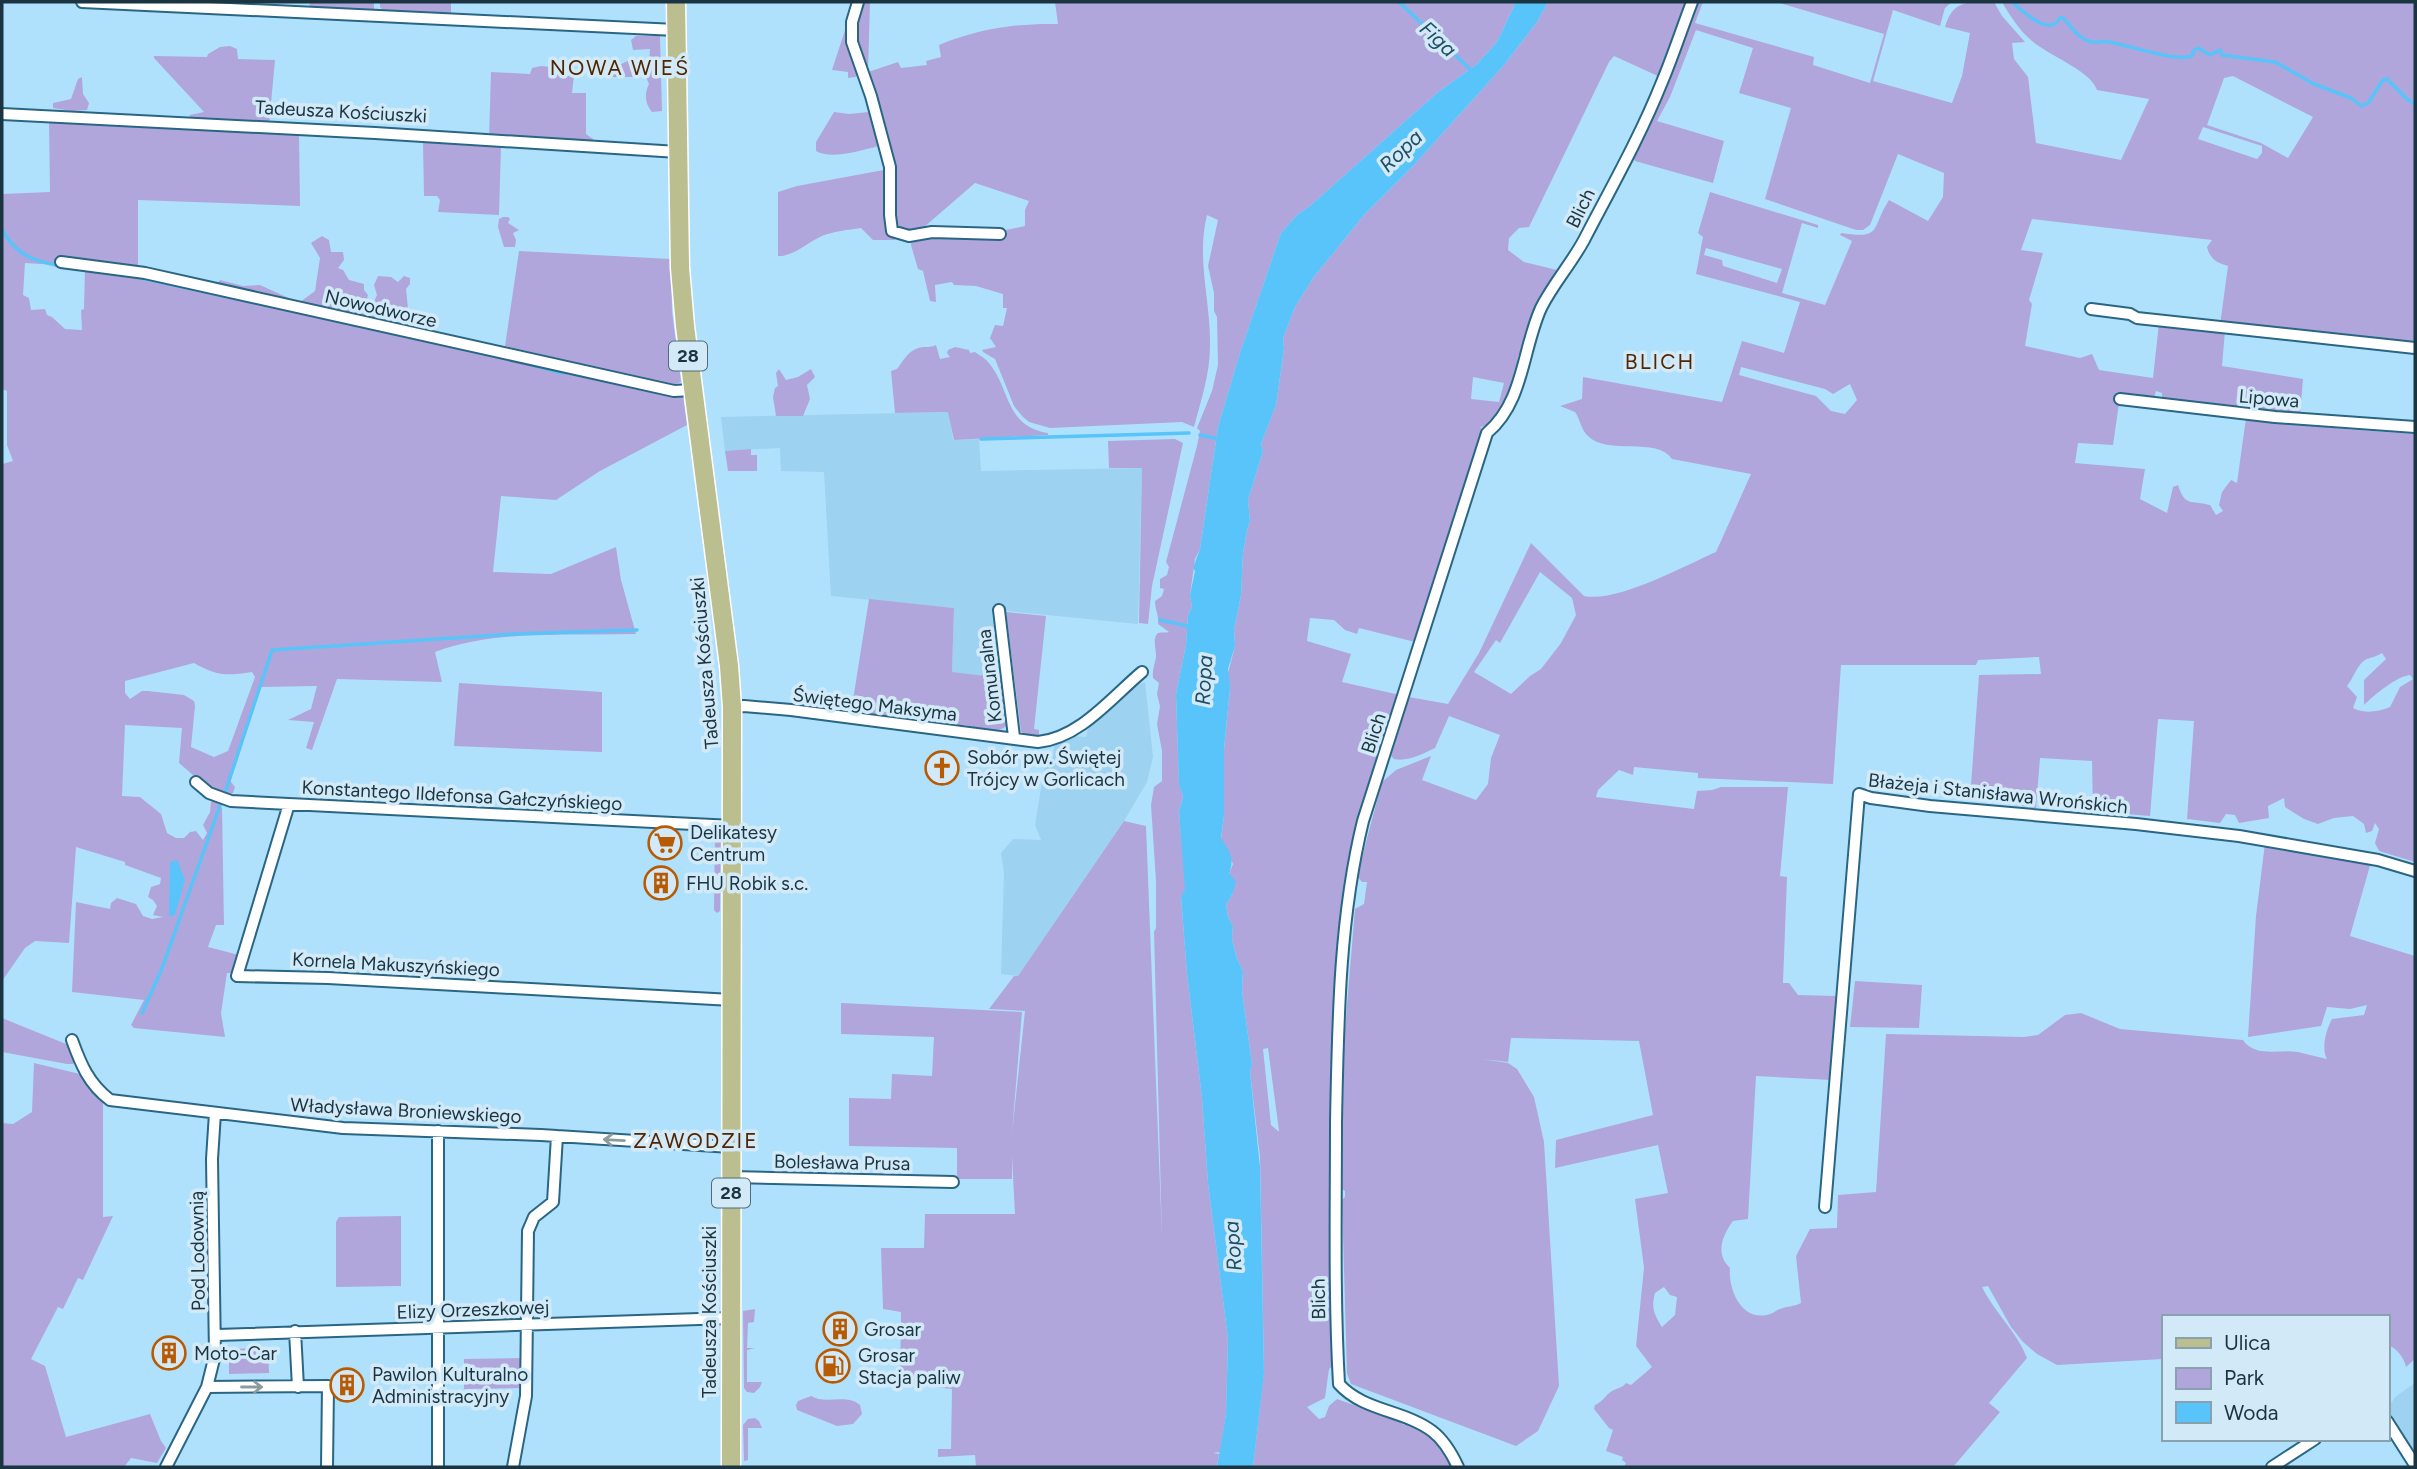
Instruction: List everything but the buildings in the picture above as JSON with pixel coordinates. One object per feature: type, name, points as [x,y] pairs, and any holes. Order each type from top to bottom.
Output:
[{"type":"main road","name":"Tadeusza Kościuszki","points":[[676,2],[680,268],[692,390],[732,707],[730,1467]]},
{"type":"street","points":[[82,2],[676,30]]},
{"type":"street","points":[[858,2],[852,22],[852,42],[871,96],[890,167],[892,231],[909,236],[932,232],[1000,234]]},
{"type":"street","name":"Blich","points":[[1458,1467],[1452,1453],[1432,1431],[1350,1396],[1339,1384],[1334,1204],[1337,1043],[1352,867],[1367,808],[1487,433],[1502,420],[1513,399],[1537,317],[1550,289],[1582,243],[1626,161],[1662,82],[1692,2]]},
{"type":"street","name":"Tadeusza Kościuszki","points":[[2,114],[678,152]]},
{"type":"street","name":"Nowodworze","points":[[61,262],[145,273],[674,391],[692,390]]},
{"type":"street","points":[[2091,309],[2130,314],[2137,318],[2415,348]]},
{"type":"street","name":"Lipowa","points":[[2120,399],[2275,417],[2415,427]]},
{"type":"street","name":"Komunalna","points":[[999,610],[1014,737]]},
{"type":"street","name":"Świętego Maksyma","points":[[732,707],[791,710],[1038,742],[1065,734],[1089,718],[1142,672]]},
{"type":"street","name":"Konstantego Ildefonsa Gałczyńskiego","points":[[196,782],[209,793],[231,801],[733,826]]},
{"type":"street","name":"Błażeja i Stanisława Wrońskich","points":[[1825,1207],[1859,794],[1930,806],[2239,836],[2378,860],[2415,871]]},
{"type":"street","name":"Kornela Makuszyńskiego","points":[[289,804],[237,976],[316,977],[732,1000]]},
{"type":"street","name":"Władysława Broniewskiego","points":[[72,1040],[83,1071],[110,1100],[342,1128],[557,1136],[731,1147]]},
{"type":"street","name":"Pod Lodownią","points":[[166,1467],[207,1387],[217,1335],[212,1159],[215,1113]]},
{"type":"street","points":[[438,1131],[438,1467]]},
{"type":"street","points":[[513,1467],[526,1396],[528,1231],[534,1217],[553,1202],[557,1136]]},
{"type":"street","name":"Bolesława Prusa","points":[[731,1177],[953,1182]]},
{"type":"street","name":"Elizy Orzeszkowej","points":[[217,1335],[730,1318]]},
{"type":"street","points":[[295,1331],[298,1387]]},
{"type":"street","points":[[207,1387],[328,1386],[327,1467]]},
{"type":"street","points":[[2389,1424],[2415,1465]]},
{"type":"street","points":[[2272,1467],[2312,1441]]},
{"type":"shaded area","points":[[949,412],[953,440],[979,439],[981,471],[1142,468],[1138,624],[995,610],[992,614],[1002,679],[952,672],[954,608],[831,596],[824,472],[781,471],[780,448],[725,451],[721,417]]},
{"type":"shaded area","points":[[1145,682],[1153,757],[1147,782],[1124,821],[1018,976],[1001,974],[1004,873],[1001,853],[1013,839],[1041,840],[1035,825],[1046,757],[1053,758],[1054,745],[1072,736],[1086,737],[1088,729],[1134,686]]},
{"type":"shaded area","points":[[2415,1383],[2415,1455],[2391,1416],[2390,1405],[2395,1397]]},
{"type":"green space","points":[[310,2],[374,2],[374,9],[309,8]]},
{"type":"green space","points":[[380,2],[451,2],[451,16],[384,12]]},
{"type":"green space","points":[[860,2],[870,2],[868,72],[898,62],[901,68],[927,65],[926,61],[941,57],[939,45],[983,31],[1012,26],[1058,24],[1055,2],[1516,2],[1497,42],[1477,64],[1437,93],[1297,215],[1281,233],[1218,427],[1200,549],[1195,559],[1190,595],[1192,607],[1188,615],[1186,645],[1176,694],[1179,784],[1183,796],[1179,812],[1186,890],[1181,897],[1187,973],[1202,1098],[1208,1183],[1228,1339],[1226,1414],[1220,1452],[1213,1453],[1219,1454],[1217,1467],[976,1467],[975,1455],[938,1457],[938,1449],[951,1449],[952,1389],[900,1383],[901,1312],[883,1309],[881,1248],[924,1248],[925,1214],[1015,1214],[1012,1156],[1012,1179],[957,1179],[957,1148],[849,1146],[849,1098],[891,1099],[892,1074],[932,1076],[934,1037],[841,1034],[841,1003],[1022,1012],[1012,1133],[1025,1011],[989,1009],[1014,976],[1018,976],[1124,821],[1146,826],[1162,1237],[1154,932],[1156,881],[1151,805],[1154,787],[1162,781],[1162,751],[1157,724],[1160,706],[1157,694],[1159,683],[1153,678],[1155,641],[1158,633],[1169,632],[1158,624],[1155,601],[1162,596],[1164,589],[1160,588],[1160,579],[1167,575],[1169,567],[1166,562],[1197,446],[1200,431],[1197,428],[1212,391],[1218,365],[1217,317],[1208,266],[1218,220],[1207,215],[1204,231],[1203,264],[1210,356],[1194,427],[1182,422],[1050,428],[1029,422],[1014,406],[995,359],[982,350],[996,347],[990,338],[995,325],[1003,326],[1007,308],[1003,308],[1003,294],[976,286],[954,285],[952,282],[935,285],[936,302],[930,301],[923,271],[918,269],[911,245],[912,239],[917,237],[987,236],[996,239],[1006,236],[1006,230],[1025,226],[1025,210],[1029,201],[975,183],[923,228],[905,231],[895,226],[895,177],[855,41],[855,24]]},
{"type":"green space","points":[[1548,2],[1686,2],[1660,77],[1614,56],[1609,62],[1529,227],[1519,228],[1509,238],[1508,250],[1524,262],[1557,270],[1533,314],[1526,341],[1518,356],[1513,388],[1498,419],[1491,419],[1486,426],[1480,427],[1485,432],[1419,643],[1359,628],[1357,634],[1345,630],[1334,620],[1310,618],[1307,641],[1351,654],[1342,682],[1400,695],[1355,841],[1335,1041],[1330,1206],[1333,1366],[1329,1369],[1325,1398],[1307,1407],[1319,1419],[1325,1417],[1329,1406],[1337,1399],[1406,1424],[1434,1441],[1454,1467],[1253,1467],[1264,1371],[1260,1157],[1242,991],[1243,971],[1237,959],[1232,939],[1233,926],[1226,905],[1233,893],[1229,874],[1233,864],[1221,839],[1224,815],[1224,750],[1230,688],[1227,677],[1235,646],[1234,630],[1241,595],[1243,553],[1250,521],[1248,500],[1263,451],[1261,444],[1276,405],[1284,349],[1283,338],[1295,307],[1313,278],[1364,215],[1414,165],[1504,65],[1537,22]],"holes":[[[1473,377],[1504,383],[1499,402],[1471,399]],[[1268,1048],[1279,1131],[1271,1125],[1263,1049]]]},
{"type":"green space","points":[[1698,2],[1703,2],[1695,23],[1814,57],[1813,65],[1870,83],[1884,34],[1776,2],[1952,2],[1945,8],[1940,26],[1893,10],[1873,81],[1952,103],[1962,76],[1970,33],[1945,27],[1948,18],[1962,4],[1994,2],[2002,16],[2025,42],[2012,43],[2014,59],[2028,77],[2036,143],[2121,160],[2149,99],[2097,90],[2087,76],[2027,37],[2002,2],[2415,2],[2415,345],[2220,325],[2228,266],[2217,262],[2210,255],[2207,247],[2212,240],[2032,219],[2021,250],[2043,253],[2029,300],[2032,304],[2025,346],[2080,358],[2092,354],[2099,370],[2153,378],[2159,323],[2225,331],[2222,366],[2303,379],[2300,416],[2162,399],[2162,393],[2156,391],[2154,399],[2120,397],[2113,445],[2078,443],[2075,463],[2145,469],[2140,499],[2167,513],[2173,487],[2178,485],[2186,500],[2210,505],[2216,515],[2223,511],[2219,505],[2222,492],[2231,480],[2237,483],[2246,418],[2415,434],[2415,862],[2379,851],[2375,843],[2379,829],[2375,823],[2372,831],[2366,833],[2364,824],[2353,816],[2334,818],[2318,824],[2285,807],[2284,798],[2268,806],[2269,818],[2239,823],[2235,815],[2226,814],[2220,823],[2187,819],[2194,721],[2158,719],[2150,816],[2093,811],[2092,761],[2040,758],[2036,808],[1970,799],[1979,675],[2041,674],[2039,657],[1978,660],[1976,665],[1841,665],[1833,784],[1698,778],[1698,773],[1634,767],[1633,775],[1619,770],[1598,790],[1596,797],[1694,809],[1697,791],[1721,787],[1788,787],[1780,876],[1787,877],[1783,983],[1789,983],[1798,995],[1837,996],[1831,1080],[1756,1076],[1748,1219],[1733,1221],[1723,1239],[1721,1251],[1730,1268],[1734,1295],[1745,1309],[1760,1316],[1801,1303],[1796,1256],[1810,1229],[1837,1228],[1838,1195],[1876,1192],[1886,1034],[2024,1037],[2038,1035],[2065,1015],[2081,1013],[2120,1029],[2243,1040],[2248,1046],[2261,1051],[2298,1052],[2327,1059],[2325,1039],[2332,1019],[2364,1015],[2367,1005],[2350,1009],[2327,1007],[2321,1026],[2248,1037],[2256,916],[2265,843],[2371,862],[2350,936],[2415,956],[2415,1359],[2406,1367],[2400,1354],[2389,1345],[2389,1315],[2162,1315],[2162,1359],[2057,1365],[2023,1342],[2011,1327],[1988,1286],[1982,1287],[2027,1358],[1989,1403],[2000,1412],[1953,1467],[1624,1467],[1626,1463],[1622,1460],[1623,1457],[1606,1451],[1613,1430],[1594,1409],[1595,1405],[1614,1390],[1626,1383],[1631,1385],[1652,1367],[1636,1346],[1644,1268],[1635,1199],[1668,1193],[1658,1145],[1555,1168],[1556,1140],[1653,1115],[1639,1041],[1511,1038],[1508,1062],[1482,1059],[1508,1063],[1517,1069],[1534,1097],[1544,1142],[1559,1386],[1538,1431],[1516,1446],[1351,1384],[1347,1373],[1342,1200],[1345,1191],[1342,1189],[1344,1041],[1355,909],[1364,904],[1367,882],[1362,882],[1357,876],[1382,782],[1396,770],[1431,756],[1422,780],[1476,800],[1488,784],[1491,758],[1500,735],[1449,716],[1435,748],[1410,758],[1394,759],[1391,756],[1409,697],[1448,704],[1479,653],[1531,543],[1584,596],[1598,597],[1632,589],[1716,552],[1751,474],[1672,459],[1665,452],[1655,449],[1596,442],[1586,434],[1575,412],[1560,406],[1582,399],[1583,377],[1722,402],[1742,341],[1784,353],[1800,302],[1696,274],[1703,237],[1698,233],[1710,192],[1818,225],[1818,228],[1802,223],[1782,293],[1825,305],[1852,241],[1840,235],[1841,233],[1870,233],[1889,200],[1928,221],[1943,197],[1944,173],[1898,154],[1870,225],[1863,230],[1856,230],[1765,199],[1791,108],[1739,93],[1753,48],[1696,30],[1670,97],[1657,121],[1724,141],[1713,183],[1635,161],[1633,157],[1674,67]],"holes":[[[2233,76],[2313,117],[2288,158],[2261,143],[2207,125],[2224,78]],[[2203,127],[2262,146],[2262,153],[2257,159],[2198,139]],[[1706,248],[1782,269],[1777,283],[1723,266],[1722,260],[1704,255]],[[1741,367],[1825,389],[1833,394],[1850,384],[1857,400],[1845,414],[1831,411],[1816,396],[1739,375]],[[1540,572],[1572,598],[1576,615],[1561,643],[1541,669],[1511,694],[1474,672],[1496,640],[1500,643]],[[2382,653],[2386,659],[2364,680],[2364,705],[2399,679],[2410,675],[2413,679],[2400,687],[2390,707],[2371,712],[2353,708],[2357,697],[2347,686],[2362,662]],[[1664,1287],[1670,1295],[1677,1297],[1675,1315],[1662,1327],[1654,1311],[1655,1293]]]},
{"type":"green space","points":[[847,24],[862,76],[848,78],[848,72],[832,70]]},
{"type":"green space","points":[[636,36],[660,36],[662,111],[652,112],[647,102],[646,91],[649,84],[643,71],[649,65],[650,49],[633,50],[631,40]]},
{"type":"green space","points":[[230,46],[237,49],[238,59],[275,60],[269,125],[189,119],[190,115],[204,112],[154,58],[207,57],[220,47]]},
{"type":"green space","points":[[632,59],[638,63],[641,73],[639,77],[608,77],[604,70],[611,65],[617,66]]},
{"type":"green space","points":[[551,67],[559,76],[574,76],[572,93],[586,93],[586,134],[593,139],[593,143],[489,139],[491,72],[530,74],[532,68]]},
{"type":"green space","points":[[82,77],[83,94],[89,103],[87,110],[53,108],[53,103],[71,99],[78,79]]},
{"type":"green space","points":[[834,112],[869,112],[879,146],[830,155],[816,151],[816,142]]},
{"type":"green space","points":[[49,121],[299,133],[300,206],[138,200],[138,270],[25,263],[23,295],[29,298],[31,310],[45,309],[47,315],[65,329],[82,330],[85,267],[216,286],[220,280],[243,286],[260,285],[293,300],[296,305],[315,291],[320,258],[311,243],[322,236],[329,240],[331,252],[343,252],[344,260],[338,268],[343,270],[349,280],[364,284],[368,295],[366,303],[373,304],[377,295],[374,285],[378,276],[391,277],[398,282],[404,276],[410,278],[406,289],[409,318],[397,316],[396,326],[683,395],[687,425],[600,471],[556,500],[501,496],[493,572],[551,574],[616,547],[621,580],[636,634],[534,635],[459,645],[435,652],[442,682],[337,679],[312,750],[306,748],[314,722],[288,720],[311,709],[317,686],[260,687],[230,781],[235,787],[233,793],[219,793],[179,763],[182,728],[125,725],[122,796],[140,797],[161,814],[167,833],[176,838],[184,838],[190,832],[196,831],[203,840],[207,833],[203,825],[210,812],[211,802],[215,799],[222,808],[224,925],[216,925],[208,947],[239,955],[233,973],[227,973],[221,1013],[225,1037],[134,1028],[131,1025],[144,1000],[72,992],[76,902],[110,909],[111,903],[117,898],[136,904],[143,916],[152,919],[163,917],[153,915],[157,906],[148,897],[151,887],[160,884],[161,878],[125,865],[125,862],[76,847],[69,943],[35,941],[25,948],[2,981],[2,464],[13,461],[7,445],[7,391],[2,389],[2,194],[50,192]],"holes":[[[194,663],[222,674],[252,672],[255,677],[228,751],[214,757],[191,747],[194,701],[184,695],[148,691],[142,691],[130,699],[125,693],[125,681]]]},
{"type":"green space","points":[[426,141],[501,146],[499,215],[438,212],[440,200],[437,196],[424,196],[423,143]]},
{"type":"green space","points":[[889,169],[895,240],[873,240],[861,228],[851,229],[822,236],[795,252],[778,256],[778,192]]},
{"type":"green space","points":[[508,217],[508,223],[519,230],[513,233],[515,247],[504,247],[498,227],[499,219]]},
{"type":"green space","points":[[519,251],[671,259],[672,311],[681,382],[672,385],[505,346]]},
{"type":"green space","points":[[936,345],[940,359],[950,357],[948,350],[955,347],[969,350],[970,353],[975,352],[985,359],[1023,423],[1048,435],[954,440],[948,412],[895,413],[891,371],[897,369],[914,350]]},
{"type":"green space","points":[[779,369],[786,380],[811,369],[815,377],[807,385],[810,399],[803,416],[776,416],[773,397],[778,386],[776,373]]},
{"type":"green space","points":[[1175,439],[1183,443],[1152,586],[1148,624],[1139,623],[1142,468],[1109,468],[1108,441]]},
{"type":"green space","points":[[751,449],[751,455],[757,455],[757,471],[728,471],[725,451]]},
{"type":"green space","points":[[869,599],[954,608],[952,672],[1002,678],[1008,724],[1000,729],[989,730],[965,725],[860,716],[863,703],[853,700]]},
{"type":"green space","points":[[1006,612],[1046,616],[1034,729],[1039,730],[1039,736],[1029,737],[1021,732]]},
{"type":"green space","points":[[459,683],[602,692],[602,752],[454,746]]},
{"type":"green space","points":[[721,827],[720,911],[717,913],[714,910],[715,830]]},
{"type":"green space","points":[[1855,981],[1922,985],[1919,1028],[1850,1027]]},
{"type":"green space","points":[[2,1018],[71,1046],[77,1059],[73,1064],[67,1064],[2,1052]]},
{"type":"green space","points":[[34,1063],[84,1075],[103,1096],[103,1217],[113,1216],[83,1280],[78,1278],[63,1309],[58,1307],[31,1359],[45,1366],[66,1437],[150,1414],[166,1448],[157,1463],[131,1458],[124,1467],[2,1467],[2,1123],[13,1124],[32,1112]]},
{"type":"green space","points":[[401,1216],[401,1286],[336,1287],[336,1222],[339,1217]]},
{"type":"green space","points":[[755,1309],[754,1322],[748,1323],[747,1348],[755,1348],[747,1350],[747,1382],[762,1382],[754,1393],[747,1392],[744,1388],[743,1311]]},
{"type":"green space","points":[[268,1348],[269,1373],[229,1374],[229,1349]]},
{"type":"green space","points":[[524,1358],[524,1388],[464,1389],[464,1359]]},
{"type":"green space","points":[[811,1396],[823,1400],[849,1400],[860,1405],[862,1414],[853,1424],[837,1426],[797,1410],[798,1401]]},
{"type":"green space","points":[[755,1418],[762,1428],[748,1428],[748,1460],[744,1461],[743,1425],[748,1419]]},
{"type":"water","name":"Ropa","points":[[1516,2],[1548,2],[1537,22],[1504,65],[1414,165],[1364,215],[1313,278],[1295,307],[1283,338],[1284,349],[1276,405],[1261,444],[1263,451],[1248,500],[1250,521],[1243,553],[1241,595],[1234,630],[1235,646],[1228,669],[1230,688],[1224,749],[1224,815],[1221,838],[1231,855],[1229,874],[1236,881],[1226,905],[1233,926],[1232,939],[1237,959],[1243,971],[1242,991],[1252,1065],[1250,1072],[1260,1167],[1264,1373],[1253,1467],[1217,1467],[1226,1414],[1228,1339],[1208,1183],[1202,1098],[1187,973],[1181,897],[1185,890],[1179,812],[1183,796],[1179,785],[1176,694],[1186,645],[1188,615],[1192,607],[1190,595],[1195,571],[1193,568],[1200,549],[1218,427],[1281,233],[1297,215],[1437,93],[1477,64],[1497,42]]},
{"type":"water","points":[[177,860],[185,880],[175,915],[169,916],[170,862]]},
{"type":"waterway","name":"Figa","points":[[1399,2],[1471,70]]},
{"type":"waterway","points":[[2012,2],[2043,24],[2049,25],[2063,18],[2079,35],[2092,42],[2108,42],[2177,57],[2193,55],[2193,51],[2198,48],[2210,55],[2220,50],[2222,55],[2275,62],[2314,84],[2351,98],[2361,106],[2368,103],[2383,80],[2387,79],[2415,104]]},
{"type":"waterway","points":[[2,230],[26,256],[60,266]]},
{"type":"waterway","points":[[136,277],[252,302]]},
{"type":"waterway","points":[[526,363],[562,373]]},
{"type":"waterway","points":[[981,439],[1189,433]]},
{"type":"waterway","points":[[1200,435],[1219,439]]},
{"type":"waterway","points":[[1160,620],[1192,627]]},
{"type":"waterway","points":[[224,796],[272,650],[512,634],[637,630]]},
{"type":"waterway","points":[[142,1013],[161,971],[222,800]]},
{"type":"place","name":"Sobór pw. Świętej Trójcy w Gorlicach","points":[[942,768]]},
{"type":"place","name":"Delikatesy Centrum","points":[[665,843]]},
{"type":"place","name":"FHU Robik s.c.","points":[[661,883]]},
{"type":"place","name":"Grosar","points":[[840,1329]]},
{"type":"place","name":"Moto-Car","points":[[169,1353]]},
{"type":"place","name":"Grosar Stacja paliw","points":[[833,1366]]},
{"type":"place","name":"Pawilon Kulturalno Administracyjny","points":[[347,1385]]},
{"type":"district","name":"NOWA WIEŚ","points":[[620,68]]},
{"type":"district","name":"BLICH","points":[[1660,362]]},
{"type":"district","name":"ZAWODZIE","points":[[696,1141]]}]
